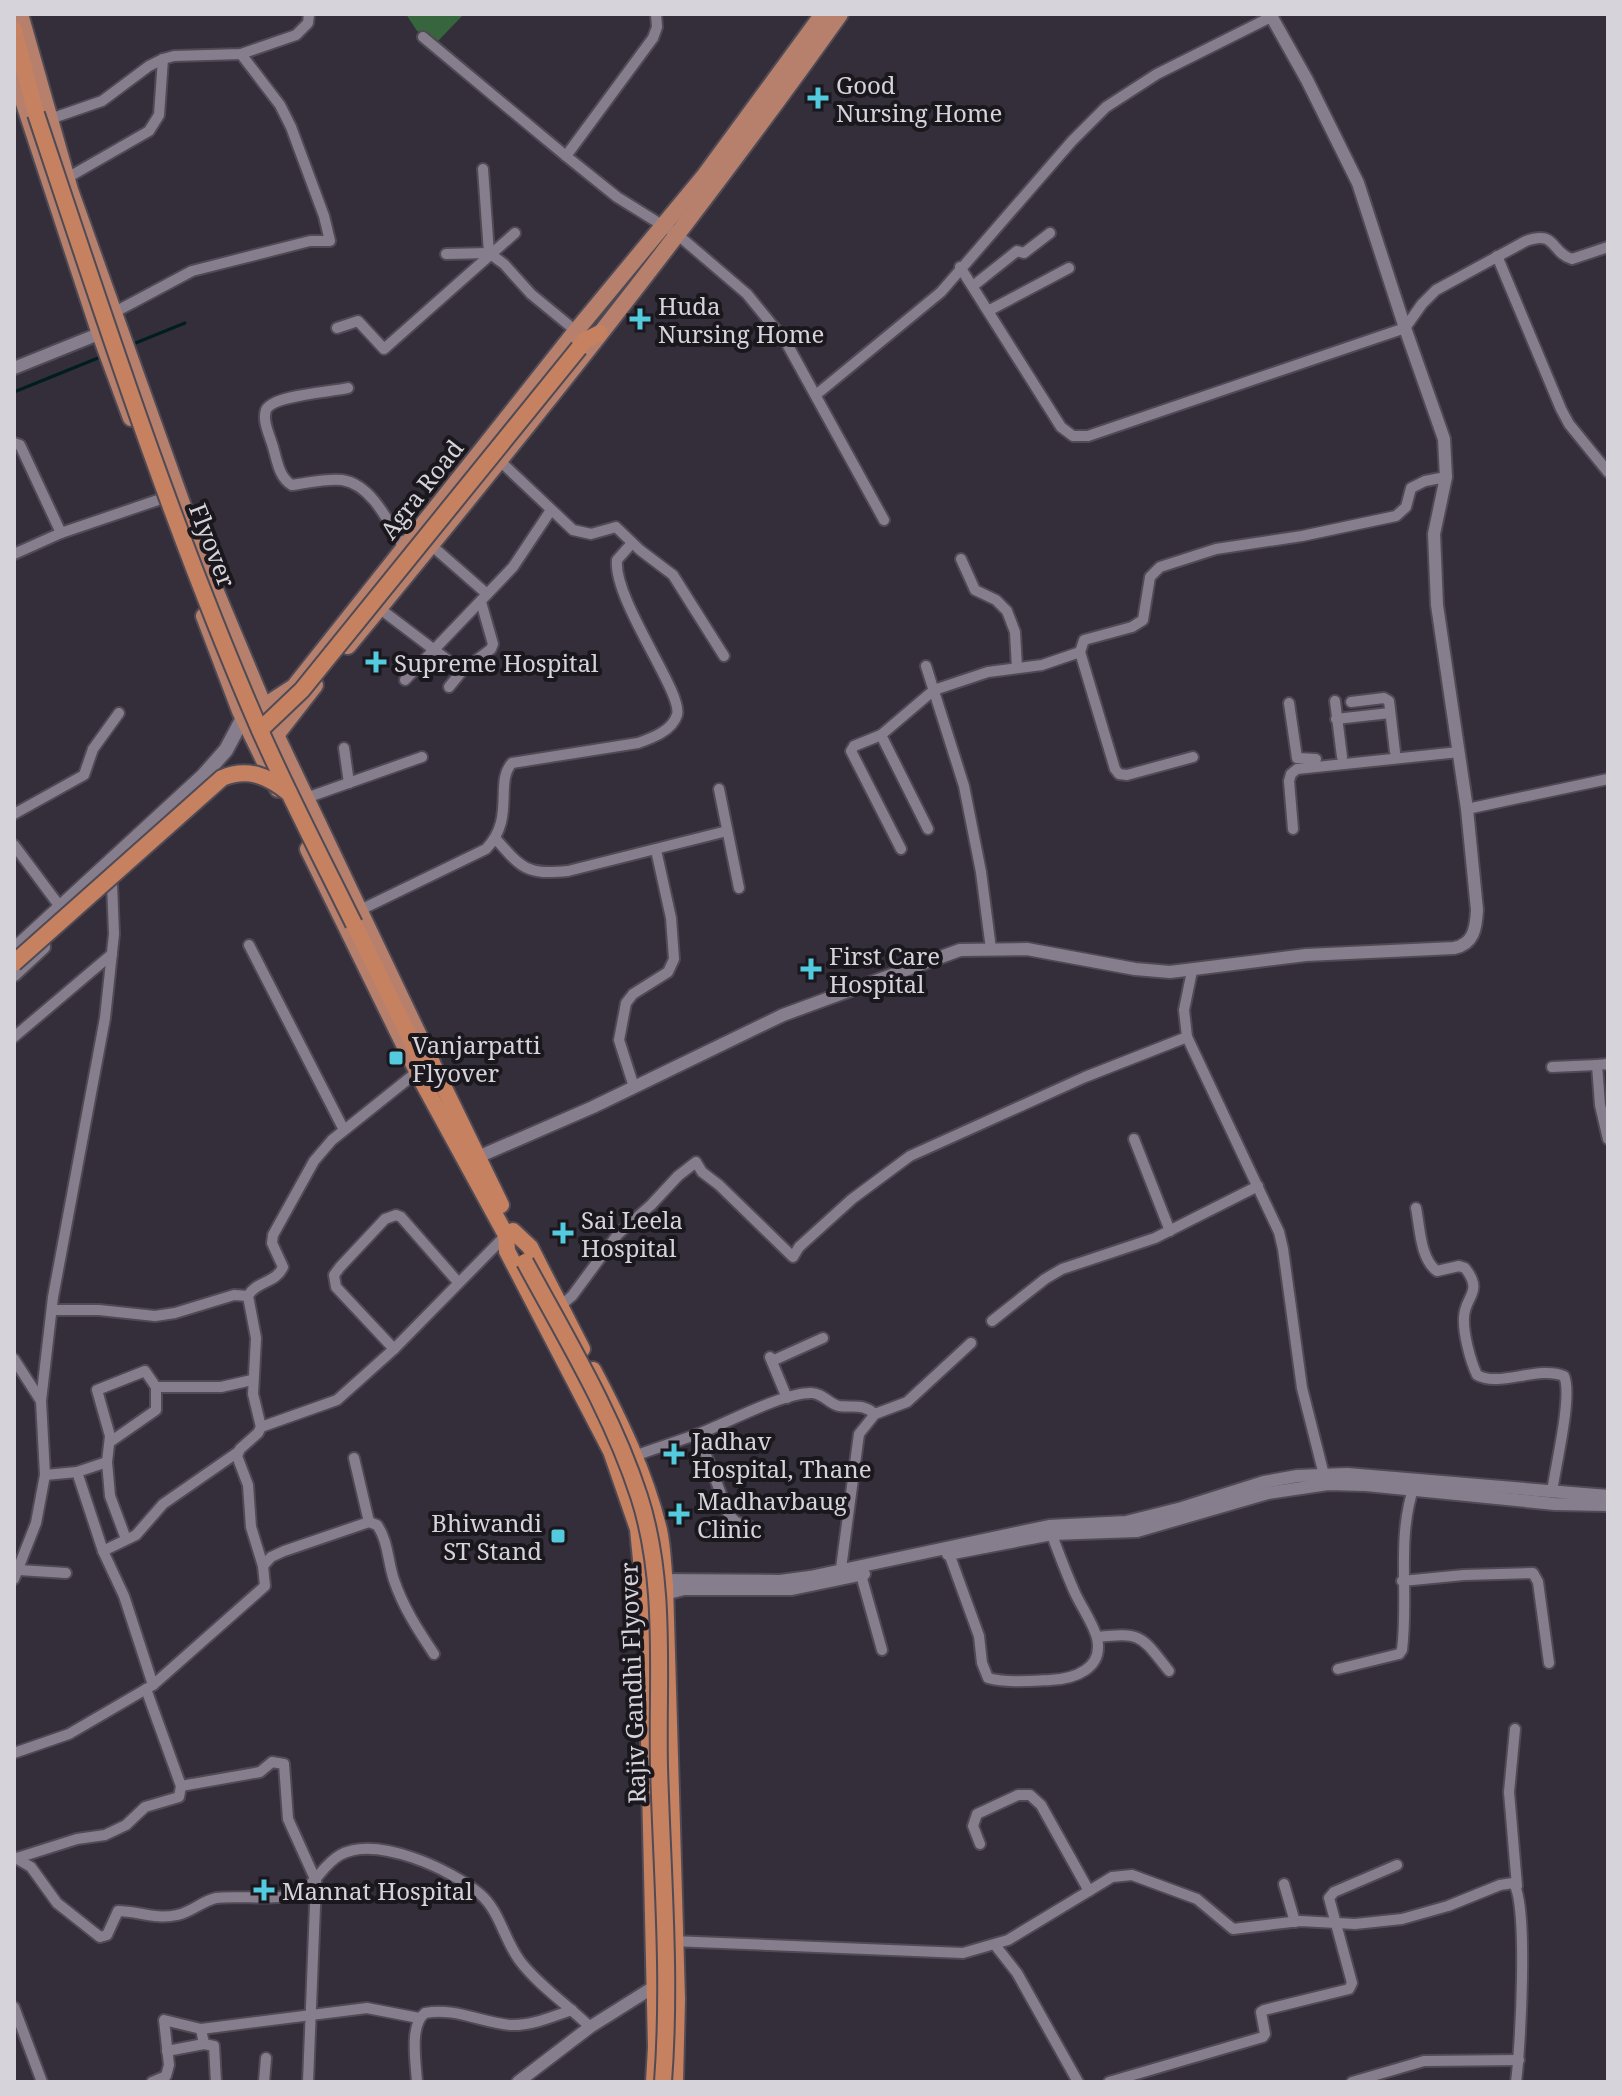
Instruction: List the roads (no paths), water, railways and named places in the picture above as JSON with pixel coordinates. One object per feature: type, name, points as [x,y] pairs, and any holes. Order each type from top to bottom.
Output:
[{"type":"highway","name":"Flyover","points":[[14,30],[36,114],[160,475],[260,730],[298,796],[420,1063],[513,1239]]},
{"type":"highway","points":[[260,730],[302,690],[581,336],[600,333]]},
{"type":"highway","points":[[14,963],[222,778],[243,772],[254,773],[298,796]]},
{"type":"highway","points":[[654,2082],[655,1986],[645,1590],[638,1529],[611,1451],[507,1251],[513,1239],[530,1247],[594,1372],[634,1456],[659,1532],[665,1587],[675,2082]]},
{"type":"highway","name":"Rajiv Gandhi Flyover","points":[[513,1239],[615,1431],[649,1533],[657,1618],[666,1941],[663,2082]]},
{"type":"main road","points":[[20,14],[67,178],[199,551],[276,735],[298,796],[359,911],[420,1063]]},
{"type":"main road","name":"Agra Road","points":[[14,974],[276,735],[577,366],[705,175],[823,14]]},
{"type":"main road","name":"Agra Road","points":[[243,718],[265,708],[294,687],[404,548],[756,132],[840,14]]},
{"type":"main road","points":[[14,73],[100,334],[243,718],[343,920],[420,1063]]},
{"type":"main road","points":[[14,950],[203,776],[226,750],[243,718]]},
{"type":"street","points":[[50,119],[102,101],[163,59],[241,54],[296,35],[308,23],[309,14]]},
{"type":"street","points":[[566,156],[653,38],[657,27],[656,14]]},
{"type":"street","points":[[472,1159],[634,1087],[783,1015],[960,950],[1027,949],[1135,969],[1192,971],[1306,955],[1464,946],[1477,926],[1467,809],[1437,605],[1434,534],[1446,477],[1444,439],[1358,183],[1271,16],[1157,74],[1106,107],[1072,141],[941,292],[817,394]]},
{"type":"street","points":[[423,37],[617,197],[671,230],[747,294],[786,342],[884,520]]},
{"type":"street","points":[[14,368],[100,334],[192,271],[310,241],[330,241],[324,216],[291,127],[280,105],[241,54]]},
{"type":"street","points":[[67,178],[149,131],[159,115],[163,59]]},
{"type":"street","points":[[483,169],[490,254],[581,336]]},
{"type":"street","points":[[337,328],[358,321],[384,349],[515,233]]},
{"type":"street","points":[[973,286],[1017,251],[1024,253],[1050,233]]},
{"type":"street","points":[[960,267],[1061,427],[1073,436],[1088,436],[1405,328],[1436,290],[1526,241],[1542,237],[1549,239],[1567,258],[1572,259],[1608,247]]},
{"type":"street","points":[[446,254],[490,254]]},
{"type":"street","points":[[1497,256],[1561,409],[1569,424],[1608,472]]},
{"type":"street","points":[[988,311],[1069,268]]},
{"type":"street","points":[[348,388],[303,395],[272,403],[267,408],[265,420],[282,476],[292,485],[340,480],[352,482],[377,505],[404,548]]},
{"type":"street","points":[[14,443],[20,445],[61,533]]},
{"type":"street","points":[[499,460],[573,530],[591,534],[616,527],[673,575],[724,656]]},
{"type":"street","points":[[1193,757],[1127,775],[1119,774],[1080,652],[1084,640],[1132,627],[1143,620],[1150,577],[1160,567],[1216,549],[1302,536],[1396,516],[1406,507],[1411,488],[1425,481],[1446,477]]},
{"type":"street","points":[[14,554],[61,533],[161,499]]},
{"type":"street","points":[[405,680],[523,554],[551,510]]},
{"type":"street","points":[[343,920],[475,856],[496,839],[503,815],[506,773],[512,763],[638,743],[656,736],[676,719],[679,713],[675,696],[640,632],[618,574],[617,560],[632,543]]},
{"type":"street","points":[[431,545],[484,598],[493,644],[449,687]]},
{"type":"street","points":[[961,559],[975,590],[996,600],[1007,611],[1015,632],[1017,668]]},
{"type":"street","points":[[379,608],[462,671]]},
{"type":"street","points":[[901,849],[851,751],[854,746],[881,735],[934,690],[988,672],[1042,665],[1080,652]]},
{"type":"street","points":[[926,666],[964,786],[981,872],[991,949]]},
{"type":"street","points":[[1351,702],[1386,699],[1395,752]]},
{"type":"street","points":[[1335,701],[1342,757]]},
{"type":"street","points":[[1289,703],[1297,758],[1300,760],[1458,748]]},
{"type":"street","points":[[14,814],[84,775],[93,749],[119,713]]},
{"type":"street","points":[[1336,719],[1390,713]]},
{"type":"street","points":[[881,735],[928,829]]},
{"type":"street","points":[[344,748],[349,783]]},
{"type":"street","points":[[1293,829],[1289,781],[1297,769],[1458,748]]},
{"type":"street","points":[[298,796],[349,783],[422,757]]},
{"type":"street","points":[[1467,809],[1608,779]]},
{"type":"street","points":[[719,789],[739,888]]},
{"type":"street","points":[[496,839],[523,869],[543,873],[568,871],[727,831]]},
{"type":"street","points":[[14,845],[61,908]]},
{"type":"street","points":[[634,1087],[619,1040],[626,1003],[633,994],[668,972],[674,959],[671,918],[656,850]]},
{"type":"street","points":[[66,1573],[16,1574],[36,1523],[45,1475],[41,1401],[52,1310],[101,1043],[112,954],[115,914],[112,884],[99,874]]},
{"type":"street","points":[[249,945],[344,1130]]},
{"type":"street","points":[[14,1037],[112,954]]},
{"type":"street","points":[[1192,971],[1184,1010],[1187,1037],[1271,1212],[1283,1249],[1302,1388],[1326,1479]]},
{"type":"street","points":[[559,1307],[572,1296],[618,1234],[696,1162],[702,1172],[793,1257],[799,1247],[852,1199],[910,1156],[1085,1077],[1187,1037]]},
{"type":"street","points":[[248,1296],[257,1286],[280,1273],[283,1267],[272,1243],[273,1235],[314,1161],[325,1147],[420,1063]]},
{"type":"street","points":[[1552,1067],[1603,1065],[1600,1105],[1608,1139]]},
{"type":"street","points":[[1134,1139],[1170,1231]]},
{"type":"street","points":[[992,1321],[1062,1269],[1170,1231],[1258,1186]]},
{"type":"street","points":[[1416,1208],[1425,1254],[1432,1268],[1437,1271],[1459,1266],[1469,1273],[1473,1295],[1465,1310],[1464,1323],[1477,1375],[1487,1379],[1543,1373],[1564,1376],[1568,1384],[1552,1492]]},
{"type":"street","points":[[394,1349],[336,1287],[334,1275],[385,1219],[396,1215],[401,1217],[457,1281]]},
{"type":"street","points":[[261,1427],[337,1400],[394,1349],[457,1281],[513,1239]]},
{"type":"street","points":[[52,1310],[99,1310],[155,1316],[234,1295],[248,1296]]},
{"type":"street","points":[[103,1551],[143,1529],[163,1504],[238,1452],[258,1433],[261,1427],[252,1380],[256,1338],[248,1296]]},
{"type":"street","points":[[787,1398],[771,1359],[823,1338]]},
{"type":"street","points":[[840,1576],[859,1434],[875,1414],[907,1402],[971,1343]]},
{"type":"street","points":[[14,1359],[41,1401]]},
{"type":"street","points":[[110,1442],[156,1410],[156,1387],[145,1371],[97,1390],[110,1442],[107,1462],[110,1496],[126,1539]]},
{"type":"street","points":[[576,1381],[594,1372]]},
{"type":"street","points":[[156,1387],[221,1387],[252,1380]]},
{"type":"street","points":[[634,1456],[787,1398],[815,1393],[834,1405],[863,1406],[875,1414]]},
{"type":"street","points":[[698,1434],[729,1515],[736,1522],[749,1526]]},
{"type":"street","points":[[14,1753],[69,1734],[149,1687],[265,1586],[263,1566],[251,1527],[248,1485],[238,1452]]},
{"type":"street","points":[[354,1458],[369,1522],[380,1529],[392,1576],[406,1610],[434,1654]]},
{"type":"street","points":[[45,1475],[77,1472],[107,1462]]},
{"type":"street","points":[[16,1857],[116,1831],[145,1807],[179,1797],[181,1786],[124,1596],[103,1551],[77,1472]]},
{"type":"street","points":[[840,1576],[948,1550],[1050,1530],[1126,1522],[1255,1491],[1326,1479],[1366,1485],[1608,1496]]},
{"type":"street","points":[[1414,1486],[1555,1504],[1608,1505]]},
{"type":"street","points":[[1338,1669],[1394,1656],[1405,1609],[1402,1581],[1404,1527],[1414,1486]]},
{"type":"street","points":[[263,1566],[276,1554],[369,1522]]},
{"type":"street","points":[[948,1550],[975,1626],[988,1678],[1032,1681],[1074,1677],[1092,1664],[1098,1653],[1097,1637],[1075,1593],[1050,1530]]},
{"type":"street","points":[[645,1590],[861,1575],[948,1550]]},
{"type":"street","points":[[1402,1581],[1533,1573],[1538,1582],[1549,1663]]},
{"type":"street","points":[[861,1575],[882,1650]]},
{"type":"street","points":[[1097,1637],[1137,1636],[1169,1671]]},
{"type":"street","points":[[1515,1729],[1509,1792],[1520,1894],[1521,1971],[1516,2082]]},
{"type":"street","points":[[181,1786],[260,1772],[272,1762],[281,1762],[287,1775],[288,1819],[316,1881],[308,2082]]},
{"type":"street","points":[[980,1844],[973,1826],[977,1814],[1018,1795],[1030,1795],[1041,1805],[1089,1891]]},
{"type":"street","points":[[16,1857],[31,1867],[57,1903],[100,1937],[107,1935],[118,1911],[169,1916],[181,1914],[215,1898],[294,1894],[316,1881],[336,1857],[351,1850],[365,1848],[392,1852],[465,1882],[488,1902],[522,1964],[590,2027]]},
{"type":"street","points":[[1109,2082],[1263,2037],[1261,2012],[1264,2010],[1349,1989],[1352,1983],[1330,1895],[1397,1865]]},
{"type":"street","points":[[654,1940],[963,1953],[995,1945],[1112,1877],[1132,1875],[1197,1899],[1233,1929],[1295,1922],[1355,1924],[1402,1919],[1448,1906],[1500,1885],[1513,1883],[1517,1886]]},
{"type":"street","points":[[1284,1884],[1295,1922]]},
{"type":"street","points":[[995,1945],[1017,1973],[1078,2082]]},
{"type":"street","points":[[518,2082],[590,2027],[675,1974]]},
{"type":"street","points":[[14,2007],[42,2082]]},
{"type":"street","points":[[152,2082],[168,2079],[164,2020],[201,2029],[367,2008],[419,2018],[430,2011],[444,2012],[520,2025],[572,2010]]},
{"type":"street","points":[[417,2082],[416,2033],[419,2018]]},
{"type":"street","points":[[201,2029],[204,2044]]},
{"type":"street","points":[[167,2051],[204,2044],[214,2046],[216,2082]]},
{"type":"street","points":[[264,2082],[266,2058]]},
{"type":"street","points":[[1352,2082],[1424,2061],[1519,2060]]},
{"type":"waterway","points":[[133,344],[185,323]]},
{"type":"waterway","points":[[14,392],[98,358]]},
{"type":"place","name":"Good Nursing Home","points":[[818,98]]},
{"type":"place","name":"Huda Nursing Home","points":[[640,319]]},
{"type":"place","name":"Supreme Hospital","points":[[376,662]]},
{"type":"place","name":"First Care Hospital","points":[[811,969]]},
{"type":"place","name":"Vanjarpatti Flyover","points":[[396,1058]]},
{"type":"place","name":"Sai Leela Hospital","points":[[563,1233]]},
{"type":"place","name":"Jadhav Hospital, Thane","points":[[674,1454]]},
{"type":"place","name":"Madhavbaug Clinic","points":[[679,1514]]},
{"type":"place","name":"Bhiwandi ST Stand","points":[[558,1536]]},
{"type":"place","name":"Mannat Hospital","points":[[264,1890]]}]
